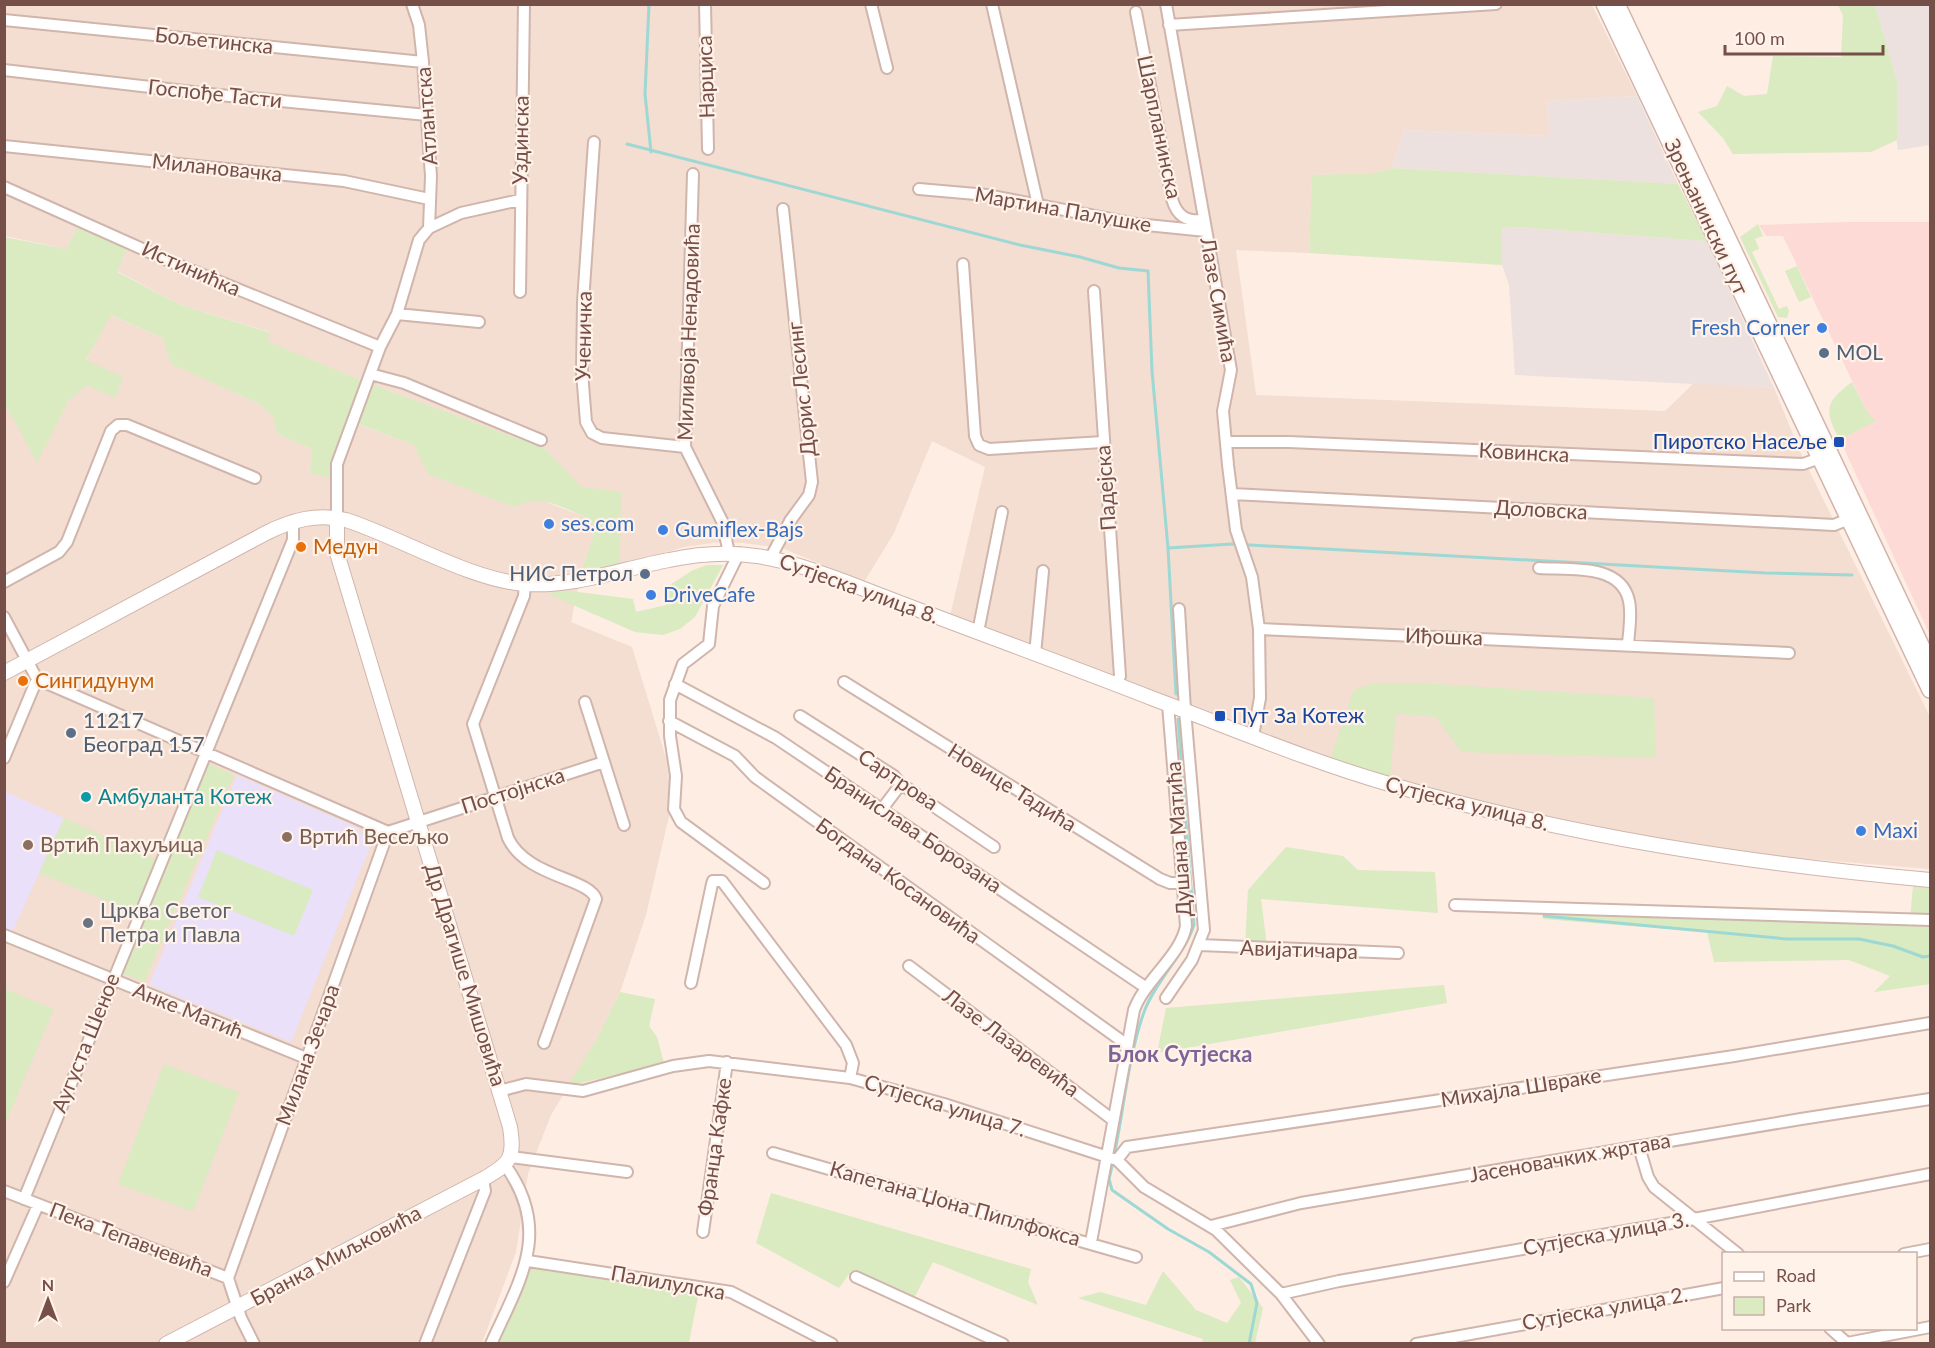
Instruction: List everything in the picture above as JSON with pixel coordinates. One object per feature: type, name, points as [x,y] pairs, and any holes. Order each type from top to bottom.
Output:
[{"type":"main road","name":"Зрењанински пут","points":[[1604,4],[1930,690]]},
{"type":"main road","name":"Зрењанински пут","points":[[1617,4],[1930,664]]},
{"type":"street","name":"Атлантска","points":[[412,4],[419,26],[423,62],[431,176],[429,228]]},
{"type":"street","name":"Уздинска","points":[[429,228],[480,207],[520,200],[524,4]]},
{"type":"street","name":"Нарциса","points":[[705,4],[708,149]]},
{"type":"street","points":[[871,4],[887,68]]},
{"type":"street","points":[[992,4],[1038,205]]},
{"type":"street","name":"Лазе Симића","points":[[1166,4],[1231,370],[1223,411],[1226,442],[1238,541],[1252,576],[1259,628],[1260,698],[1253,736]]},
{"type":"street","points":[[1169,25],[1496,4]]},
{"type":"street","name":"Шарпланинска","points":[[1136,12],[1172,199],[1180,215],[1205,225]]},
{"type":"street","name":"Бољетинска","points":[[4,20],[423,62]]},
{"type":"street","name":"Госпође Тасти","points":[[4,70],[219,95],[427,115]]},
{"type":"street","name":"Ученичка","points":[[594,142],[583,311],[582,372],[586,422],[592,433],[602,438],[685,447]]},
{"type":"street","name":"Милановачка","points":[[4,146],[344,181],[429,199]]},
{"type":"street","name":"Миливоја Ненадовића","points":[[693,174],[685,447],[722,521],[734,553]]},
{"type":"street","name":"Истинићка","points":[[4,187],[105,230],[176,264],[380,347]]},
{"type":"street","name":"Мартина Палушке","points":[[919,189],[987,195],[1137,224],[1205,225]]},
{"type":"street","points":[[520,200],[520,292]]},
{"type":"street","name":"Дорис Лесинг","points":[[771,557],[790,521],[809,495],[812,482],[783,209]]},
{"type":"street","points":[[337,518],[337,464],[357,415],[380,347],[397,314],[414,249],[429,228]]},
{"type":"street","points":[[963,264],[975,436],[979,446],[988,449],[1103,442]]},
{"type":"street","name":"Падејска","points":[[1094,291],[1120,676],[1118,684]]},
{"type":"street","points":[[397,314],[479,322]]},
{"type":"street","points":[[370,374],[404,383],[541,440]]},
{"type":"street","points":[[4,582],[59,552],[67,542],[111,431],[118,425],[127,425],[255,478]]},
{"type":"street","name":"Ковинска","points":[[1226,442],[1803,464],[1820,458]]},
{"type":"street","name":"Доловска","points":[[1232,494],[1834,525],[1849,519]]},
{"type":"street","points":[[978,632],[1002,512]]},
{"type":"street","name":"Сутјеска улица 8.","points":[[293,521],[314,517],[337,518],[361,524],[486,575],[525,584],[590,579],[668,560],[734,553],[771,557],[818,572],[1386,784],[1584,833],[1712,856],[1926,878]]},
{"type":"street","name":"Др Драгише Мишовића","points":[[337,518],[337,553],[510,1127],[508,1161]]},
{"type":"street","points":[[4,673],[293,521]]},
{"type":"street","name":"Аугуста Шеное","points":[[24,1198],[111,980],[293,540],[293,521]]},
{"type":"street","points":[[734,553],[713,606],[709,644],[688,658],[670,700],[669,721],[676,766],[675,809],[677,819],[764,883]]},
{"type":"street","points":[[1539,568],[1586,570],[1604,573],[1616,579],[1630,602],[1628,644]]},
{"type":"street","points":[[1035,654],[1043,571]]},
{"type":"street","points":[[525,584],[524,596],[473,724],[494,797],[508,838],[516,853],[530,865],[589,890],[596,898],[544,1043]]},
{"type":"street","points":[[1166,998],[1200,945],[1204,915],[1199,884],[1179,609]]},
{"type":"street","points":[[4,617],[38,679],[388,832]]},
{"type":"street","name":"Иђошка","points":[[1259,628],[1790,652]]},
{"type":"street","points":[[4,758],[38,679]]},
{"type":"street","name":"Новице Тадића","points":[[844,682],[1160,879],[1170,883],[1184,884]]},
{"type":"street","name":"Бранислава Борозана","points":[[675,684],[771,734],[1145,987]]},
{"type":"street","points":[[585,702],[624,825]]},
{"type":"street","name":"Душана Матића","points":[[1091,1242],[1112,1158],[1113,1120],[1134,1010],[1145,987],[1183,937],[1186,920],[1168,704]]},
{"type":"street","name":"Сартрова","points":[[800,716],[894,776],[901,784],[994,847]]},
{"type":"street","name":"Богдана Косановића","points":[[669,721],[735,756],[754,777],[1126,1044]]},
{"type":"street","name":"Постојнска","points":[[388,832],[604,762]]},
{"type":"street","points":[[882,809],[901,784]]},
{"type":"street","name":"Милана Зечара","points":[[228,1278],[388,832]]},
{"type":"street","points":[[691,983],[712,884],[713,881],[722,881],[846,1045],[853,1063],[850,1078]]},
{"type":"street","points":[[1455,905],[1930,921]]},
{"type":"street","name":"Анке Матић","points":[[4,935],[306,1058]]},
{"type":"street","name":"Авијатичара","points":[[1200,945],[1398,953]]},
{"type":"street","name":"Лазе Лазаревића","points":[[909,966],[1113,1120]]},
{"type":"street","name":"Михајла Швраке","points":[[1112,1158],[1127,1147],[1722,1058],[1930,1023]]},
{"type":"street","name":"Сутјеска улица 7.","points":[[499,1091],[526,1084],[583,1091],[697,1061],[728,1062],[850,1078],[1112,1158],[1144,1187],[1211,1226],[1281,1294],[1319,1344]]},
{"type":"street","name":"Франца Кафке","points":[[703,1232],[728,1062]]},
{"type":"street","name":"Јасеновачких жртава","points":[[1211,1226],[1301,1203],[1930,1100]]},
{"type":"street","points":[[1639,1147],[1650,1182],[1735,1252]]},
{"type":"street","name":"Капетана Џона Пиплфокса","points":[[773,1153],[1091,1242],[1136,1257]]},
{"type":"street","points":[[491,1344],[528,1261],[531,1233],[528,1212],[508,1161],[627,1172]]},
{"type":"street","name":"Бранка Миљковића","points":[[166,1344],[483,1179],[508,1161]]},
{"type":"street","name":"Сутјеска улица 3.","points":[[1281,1294],[1339,1281],[1694,1219],[1930,1174]]},
{"type":"street","points":[[425,1344],[485,1191],[483,1179]]},
{"type":"street","name":"Пека Тепавчевића","points":[[4,1191],[228,1278],[237,1308],[254,1344]]},
{"type":"street","points":[[4,1282],[38,1205]]},
{"type":"street","points":[[1914,1252],[1930,1249]]},
{"type":"street","name":"Палилулска","points":[[528,1261],[731,1292],[832,1344]]},
{"type":"street","points":[[856,1277],[1003,1344]]},
{"type":"street","name":"Сутјеска улица 2.","points":[[1416,1344],[1722,1288]]},
{"type":"street","points":[[1831,1330],[1846,1343],[1914,1330]]},
{"type":"shaded area","points":[[4,5],[1592,5],[1637,96],[1547,101],[1550,136],[1404,130],[1392,168],[1374,173],[1312,175],[1309,253],[1236,250],[1256,395],[1665,411],[1694,383],[1774,388],[1802,456],[1930,717],[1930,869],[1749,854],[1633,836],[1513,810],[1334,761],[1207,710],[950,616],[985,467],[932,441],[894,533],[864,582],[782,548],[743,543],[719,542],[684,547],[620,566],[582,487],[544,448],[358,379],[266,341],[270,332],[181,305],[117,271],[128,245],[79,225],[66,249],[5,236]]},
{"type":"shaded area","points":[[1875,5],[1930,5],[1930,145],[1898,150],[1893,118],[1897,81]]},
{"type":"shaded area","points":[[1637,96],[1678,184],[1392,168],[1404,130],[1550,136],[1547,101]]},
{"type":"shaded area","points":[[1930,222],[1930,635],[1840,440],[1876,421],[1866,410],[1783,236],[1766,236],[1759,225]]},
{"type":"shaded area","points":[[1518,227],[1707,241],[1774,388],[1515,375],[1509,285],[1502,265],[1502,228]]},
{"type":"shaded area","points":[[110,315],[163,338],[172,364],[260,404],[275,418],[277,434],[312,449],[310,473],[350,421],[414,445],[429,474],[514,507],[529,500],[541,500],[590,519],[595,530],[581,573],[571,622],[632,647],[666,758],[672,803],[646,915],[620,992],[597,1039],[551,1115],[528,1174],[516,1252],[482,1343],[5,1344],[5,410],[8,408],[37,462],[69,400],[87,384],[86,361]]},
{"type":"shaded area","points":[[237,775],[358,828],[370,847],[291,1042],[149,985]]},
{"type":"shaded area","name":"Вртић Пахуљица","points":[[6,792],[64,818],[10,937],[5,935]]},
{"type":"green space","points":[[1838,5],[1875,5],[1897,81],[1897,140],[1871,152],[1733,154],[1723,138],[1698,112],[1717,106],[1727,86],[1744,96],[1767,94],[1773,56],[1841,57],[1843,16]]},
{"type":"green space","points":[[1392,168],[1678,184],[1707,241],[1518,227],[1502,228],[1502,265],[1309,253],[1312,175],[1374,173]]},
{"type":"green space","points":[[1758,224],[1763,236],[1755,239],[1759,249],[1752,252],[1779,309],[1787,306],[1789,311],[1787,318],[1778,317],[1740,237]]},
{"type":"green space","points":[[79,225],[128,245],[117,272],[181,305],[271,333],[267,341],[358,379],[544,448],[582,487],[621,492],[620,566],[581,573],[595,530],[590,519],[543,502],[534,501],[514,507],[428,474],[414,445],[351,421],[334,479],[310,473],[312,449],[277,434],[274,418],[260,404],[171,364],[163,338],[111,315],[86,360],[123,377],[115,398],[87,385],[69,400],[37,463],[8,409],[5,410],[4,237],[66,249]]},
{"type":"green space","points":[[1797,266],[1811,297],[1799,302],[1785,271]]},
{"type":"green space","points":[[1852,382],[1866,410],[1876,421],[1840,440],[1831,422],[1830,408],[1836,396]]},
{"type":"green space","points":[[707,565],[723,565],[695,617],[680,629],[663,635],[635,632],[550,595],[554,589],[633,599],[636,612],[666,605],[662,590],[693,570]]},
{"type":"green space","points":[[1373,683],[1420,683],[1654,698],[1656,758],[1461,752],[1436,717],[1396,714],[1390,778],[1330,759],[1354,690]]},
{"type":"green space","points":[[208,763],[234,775],[144,982],[119,972]]},
{"type":"green space","points":[[64,818],[160,861],[139,914],[39,873]]},
{"type":"green space","points":[[1286,847],[1343,856],[1358,870],[1435,872],[1438,913],[1261,899],[1267,946],[1245,946],[1248,890]]},
{"type":"green space","points":[[217,850],[313,890],[294,936],[198,897]]},
{"type":"green space","points":[[1913,886],[1930,888],[1930,984],[1874,992],[1890,976],[1849,960],[1714,962],[1707,932],[1543,919],[1543,912],[1910,920]]},
{"type":"green space","points":[[1444,985],[1447,1003],[1157,1053],[1166,1008]]},
{"type":"green space","points":[[5,989],[54,1009],[5,1124]]},
{"type":"green space","points":[[620,992],[655,999],[649,1026],[657,1037],[664,1063],[577,1084],[570,1082],[597,1039]]},
{"type":"green space","points":[[164,1064],[239,1092],[193,1212],[118,1184]]},
{"type":"green space","points":[[771,1193],[1031,1269],[1028,1282],[1038,1305],[933,1262],[912,1302],[849,1274],[839,1288],[756,1243]]},
{"type":"green space","points":[[528,1261],[700,1286],[689,1343],[491,1344]]},
{"type":"green space","points":[[1163,1271],[1196,1310],[1227,1323],[1241,1303],[1230,1280],[1239,1277],[1263,1308],[1255,1343],[1202,1343],[1203,1339],[1078,1298],[1100,1292],[1146,1305]]},
{"type":"waterway","points":[[649,4],[645,94],[651,152]]},
{"type":"waterway","points":[[627,144],[1020,245],[1080,257],[1119,268],[1148,271],[1152,371],[1168,548],[1232,544],[1766,573],[1852,575]]},
{"type":"waterway","points":[[1168,548],[1176,694]]},
{"type":"waterway","points":[[1114,1156],[1130,1065],[1144,1012],[1155,989],[1183,948],[1194,925],[1178,719]]},
{"type":"waterway","points":[[1544,916],[1787,939],[1859,939],[1893,946],[1923,957],[1930,956]]},
{"type":"waterway","points":[[1113,1162],[1109,1179],[1112,1190],[1168,1229],[1209,1252],[1251,1284],[1257,1303],[1249,1344]]},
{"type":"place","name":"Fresh Corner","points":[[1822,328]]},
{"type":"place","name":"MOL","points":[[1824,353]]},
{"type":"place","name":"Пиротско Насеље","points":[[1839,442]]},
{"type":"place","name":"ses.com","points":[[549,524]]},
{"type":"place","name":"Gumiflex-Bajs","points":[[663,530]]},
{"type":"place","name":"Медун","points":[[301,547]]},
{"type":"place","name":"НИС Петрол","points":[[645,574]]},
{"type":"place","name":"DriveCafe","points":[[651,595]]},
{"type":"place","name":"Сингидунум","points":[[23,681]]},
{"type":"place","name":"Пут За Котеж","points":[[1220,716]]},
{"type":"place","name":"11217 Београд 157","points":[[71,733]]},
{"type":"place","name":"Амбуланта Котеж","points":[[86,797]]},
{"type":"place","name":"Maxi","points":[[1861,831]]},
{"type":"place","name":"Вртић Весељко","points":[[287,837]]},
{"type":"place","name":"Вртић Пахуљица","points":[[28,845]]},
{"type":"place","name":"Црква Светог Петра и Павла","points":[[88,923]]},
{"type":"district","name":"Блок Сутјеска","points":[[1180,1054]]}]
